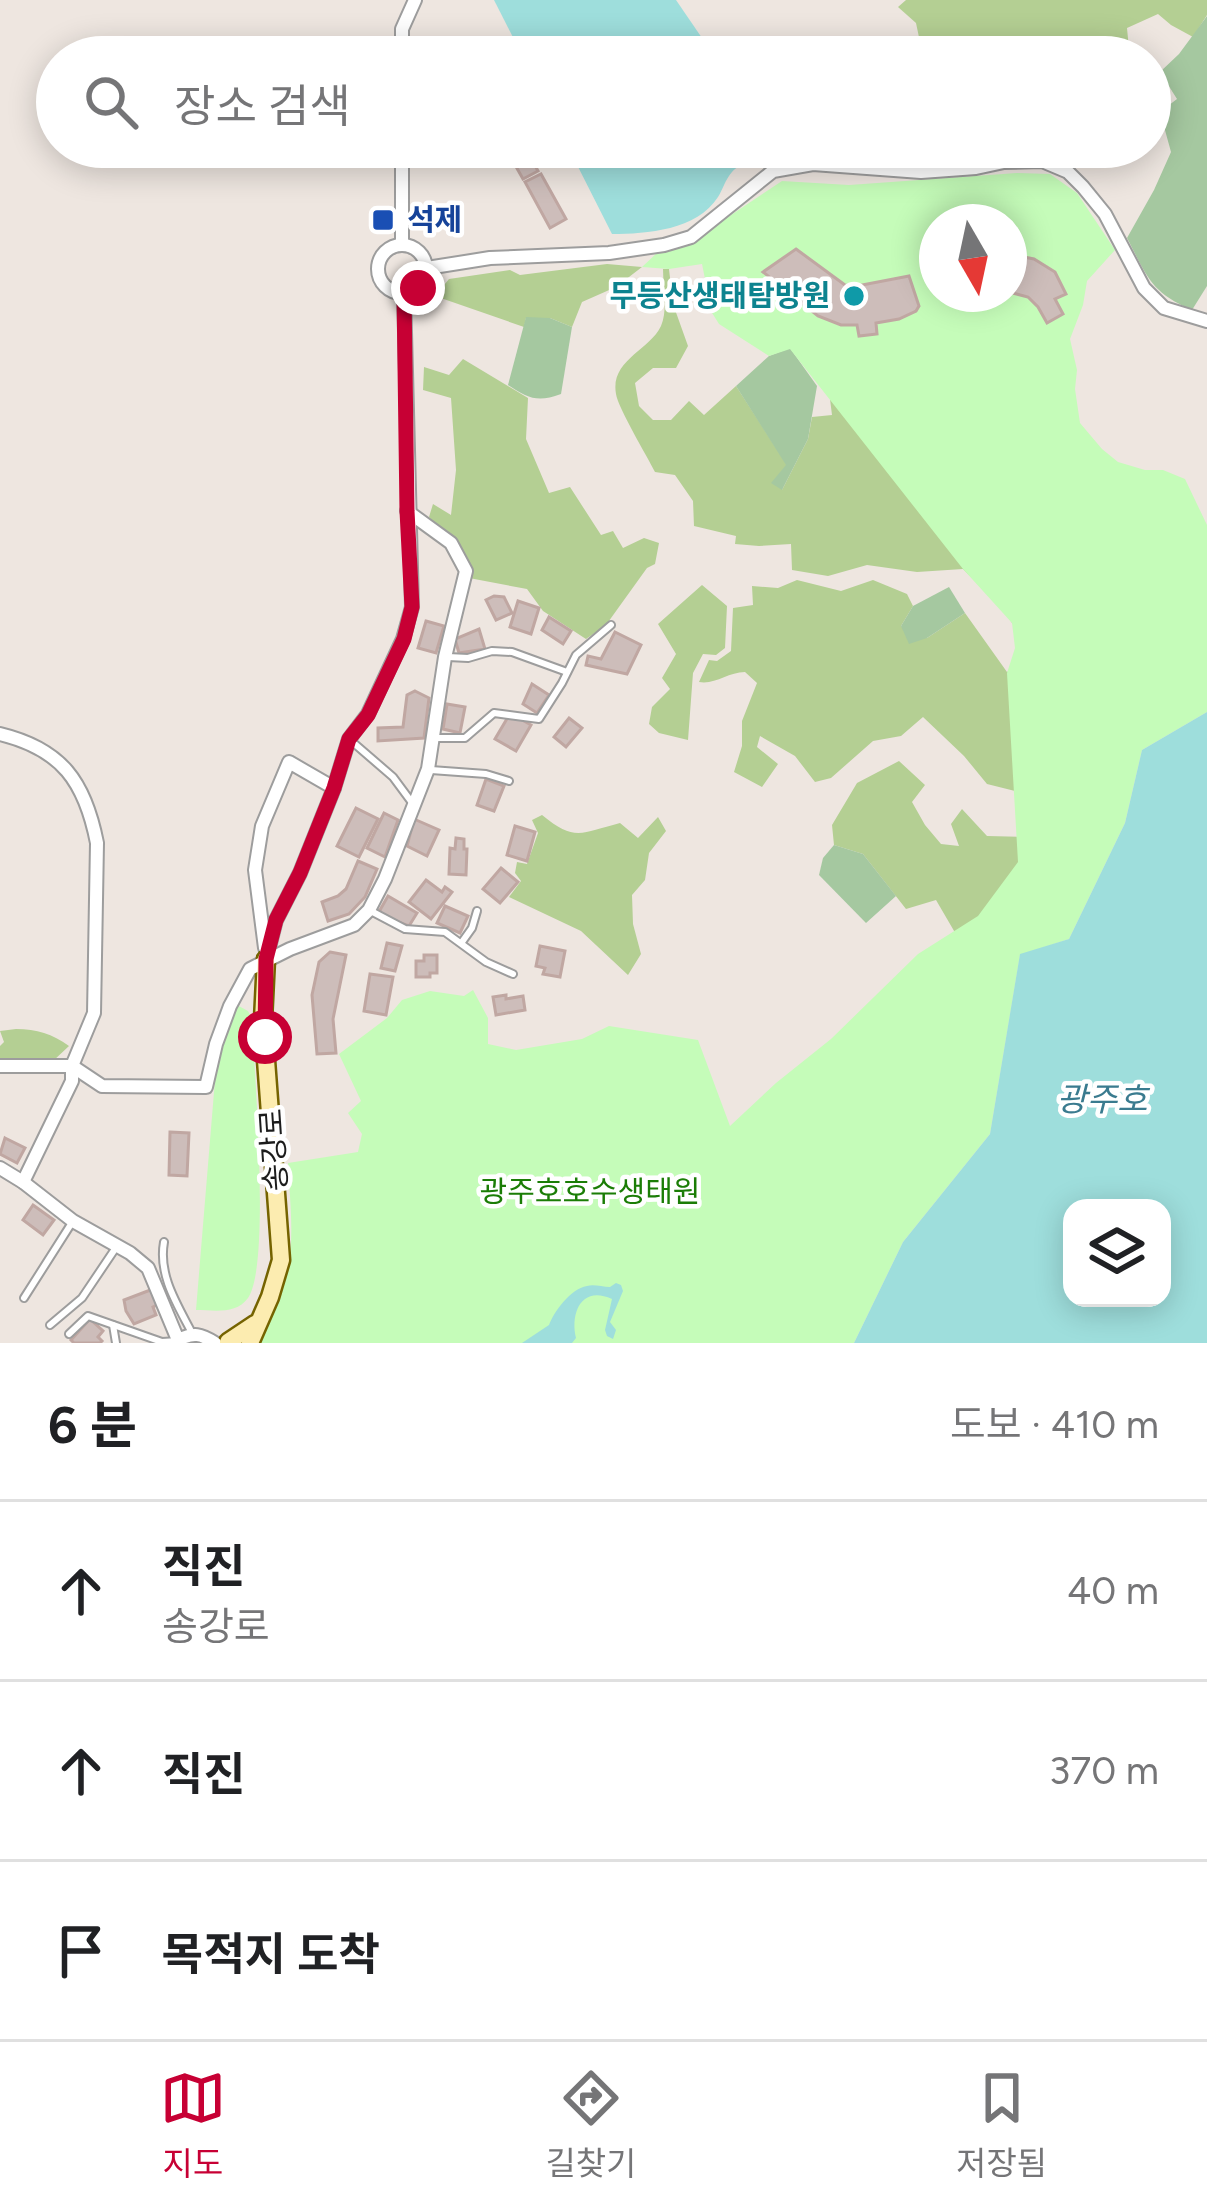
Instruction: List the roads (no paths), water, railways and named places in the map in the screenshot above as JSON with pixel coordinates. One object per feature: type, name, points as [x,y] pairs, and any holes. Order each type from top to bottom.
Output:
[{"type":"main road","name":"송강로","points":[[250,1343],[281,1260],[263,1020],[266,959]]},
{"type":"main road","points":[[216,1343],[230,1343],[256,1324]]},
{"type":"street","points":[[402,36],[415,0]]},
{"type":"street","points":[[401,168],[402,245]]},
{"type":"street","points":[[427,268],[490,258],[609,253],[664,245],[691,237],[773,171],[793,168]]},
{"type":"street","points":[[867,168],[921,172],[976,168]]},
{"type":"street","points":[[1059,168],[1068,172],[1105,214],[1144,288],[1164,308],[1207,322]]},
{"type":"street","points":[[402,245],[421,253],[427,268],[418,288],[404,293],[382,283],[378,268],[384,253],[402,245]]},
{"type":"street","points":[[266,959],[276,920],[300,873],[349,739],[368,715],[404,639],[412,607],[404,293]]},
{"type":"street","points":[[0,1066],[72,1066],[102,1086],[206,1088],[230,1006],[250,969],[354,925],[369,910],[428,769],[445,657],[466,571],[451,543],[407,511]]},
{"type":"street","points":[[0,734],[43,748],[80,786],[98,843],[94,1013],[72,1066],[72,1081],[23,1182]]},
{"type":"street","name":"송강로","points":[[266,959],[255,871],[262,826],[289,762],[334,788]]},
{"type":"street","points":[[0,1168],[148,1268],[177,1342],[202,1335],[216,1343]]},
{"type":"lane","points":[[431,738],[465,738],[494,713],[538,718],[576,655],[611,626]]},
{"type":"lane","points":[[445,657],[512,652],[568,672]]},
{"type":"lane","points":[[349,739],[393,776],[413,804]]},
{"type":"lane","points":[[428,769],[486,774],[509,782]]},
{"type":"lane","points":[[369,910],[405,929],[445,932],[486,962],[513,974]]},
{"type":"lane","points":[[462,942],[477,911]]},
{"type":"lane","points":[[24,1298],[73,1221]]},
{"type":"lane","points":[[164,1242],[160,1260],[165,1277],[195,1338]]},
{"type":"lane","points":[[50,1325],[82,1298],[117,1245]]},
{"type":"lane","points":[[69,1334],[88,1316],[162,1342],[177,1342]]},
{"type":"lane","points":[[113,1325],[116,1343]]},
{"type":"water","points":[[494,0],[676,0],[701,36],[512,36]]},
{"type":"water","points":[[579,168],[737,168],[698,217],[655,231],[612,234]]},
{"type":"water","name":"광주호","points":[[1207,712],[1207,1343],[854,1343],[903,1242],[990,1134],[1020,954],[1069,939],[1125,823],[1142,750]]},
{"type":"water","points":[[616,1283],[623,1291],[610,1322],[616,1330],[613,1339],[605,1330],[612,1299],[593,1296],[580,1304],[572,1343],[522,1343],[549,1325],[575,1292]]},
{"type":"place","name":"석제","points":[[383,220]]},
{"type":"place","name":"무등산생태탐방원","points":[[854,296]]},
{"type":"park label","name":"광주호호수생태원","points":[[590,1192]]}]
